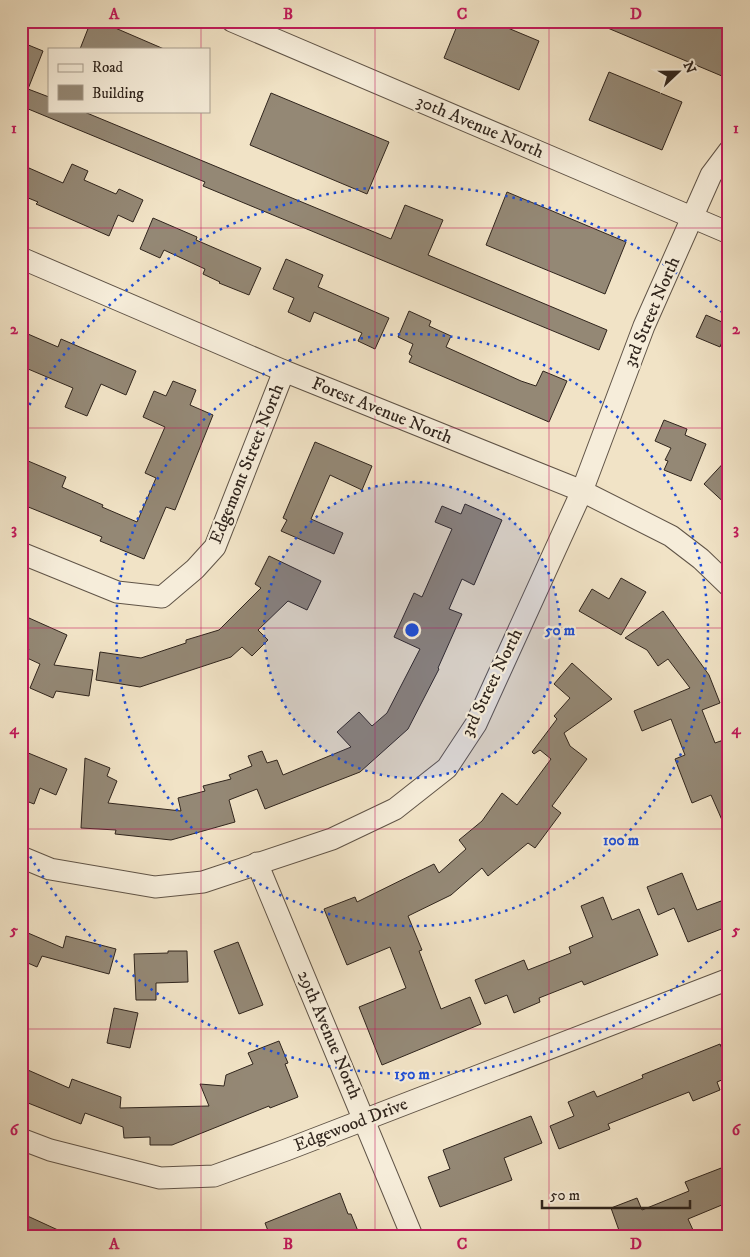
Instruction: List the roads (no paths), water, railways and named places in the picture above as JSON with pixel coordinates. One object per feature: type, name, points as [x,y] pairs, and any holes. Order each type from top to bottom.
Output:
[{"type":"street","name":"30th Avenue North","points":[[232,21],[729,233]]},
{"type":"street","name":"3rd Street North","points":[[21,857],[50,869],[155,887],[203,882],[332,839],[395,809],[447,768],[476,724],[582,491],[644,326],[692,217],[711,175],[729,151]]},
{"type":"street","name":"Forest Avenue North","points":[[21,258],[284,371],[582,491],[671,536],[701,559],[729,586]]},
{"type":"street","name":"Edgemont Street North","points":[[21,553],[117,592],[162,597],[195,569],[215,547],[284,371]]},
{"type":"street","name":"29th Avenue North","points":[[257,863],[412,1236]]},
{"type":"street","name":"Edgewood Drive","points":[[21,1140],[50,1150],[160,1178],[214,1176],[729,979]]}]
